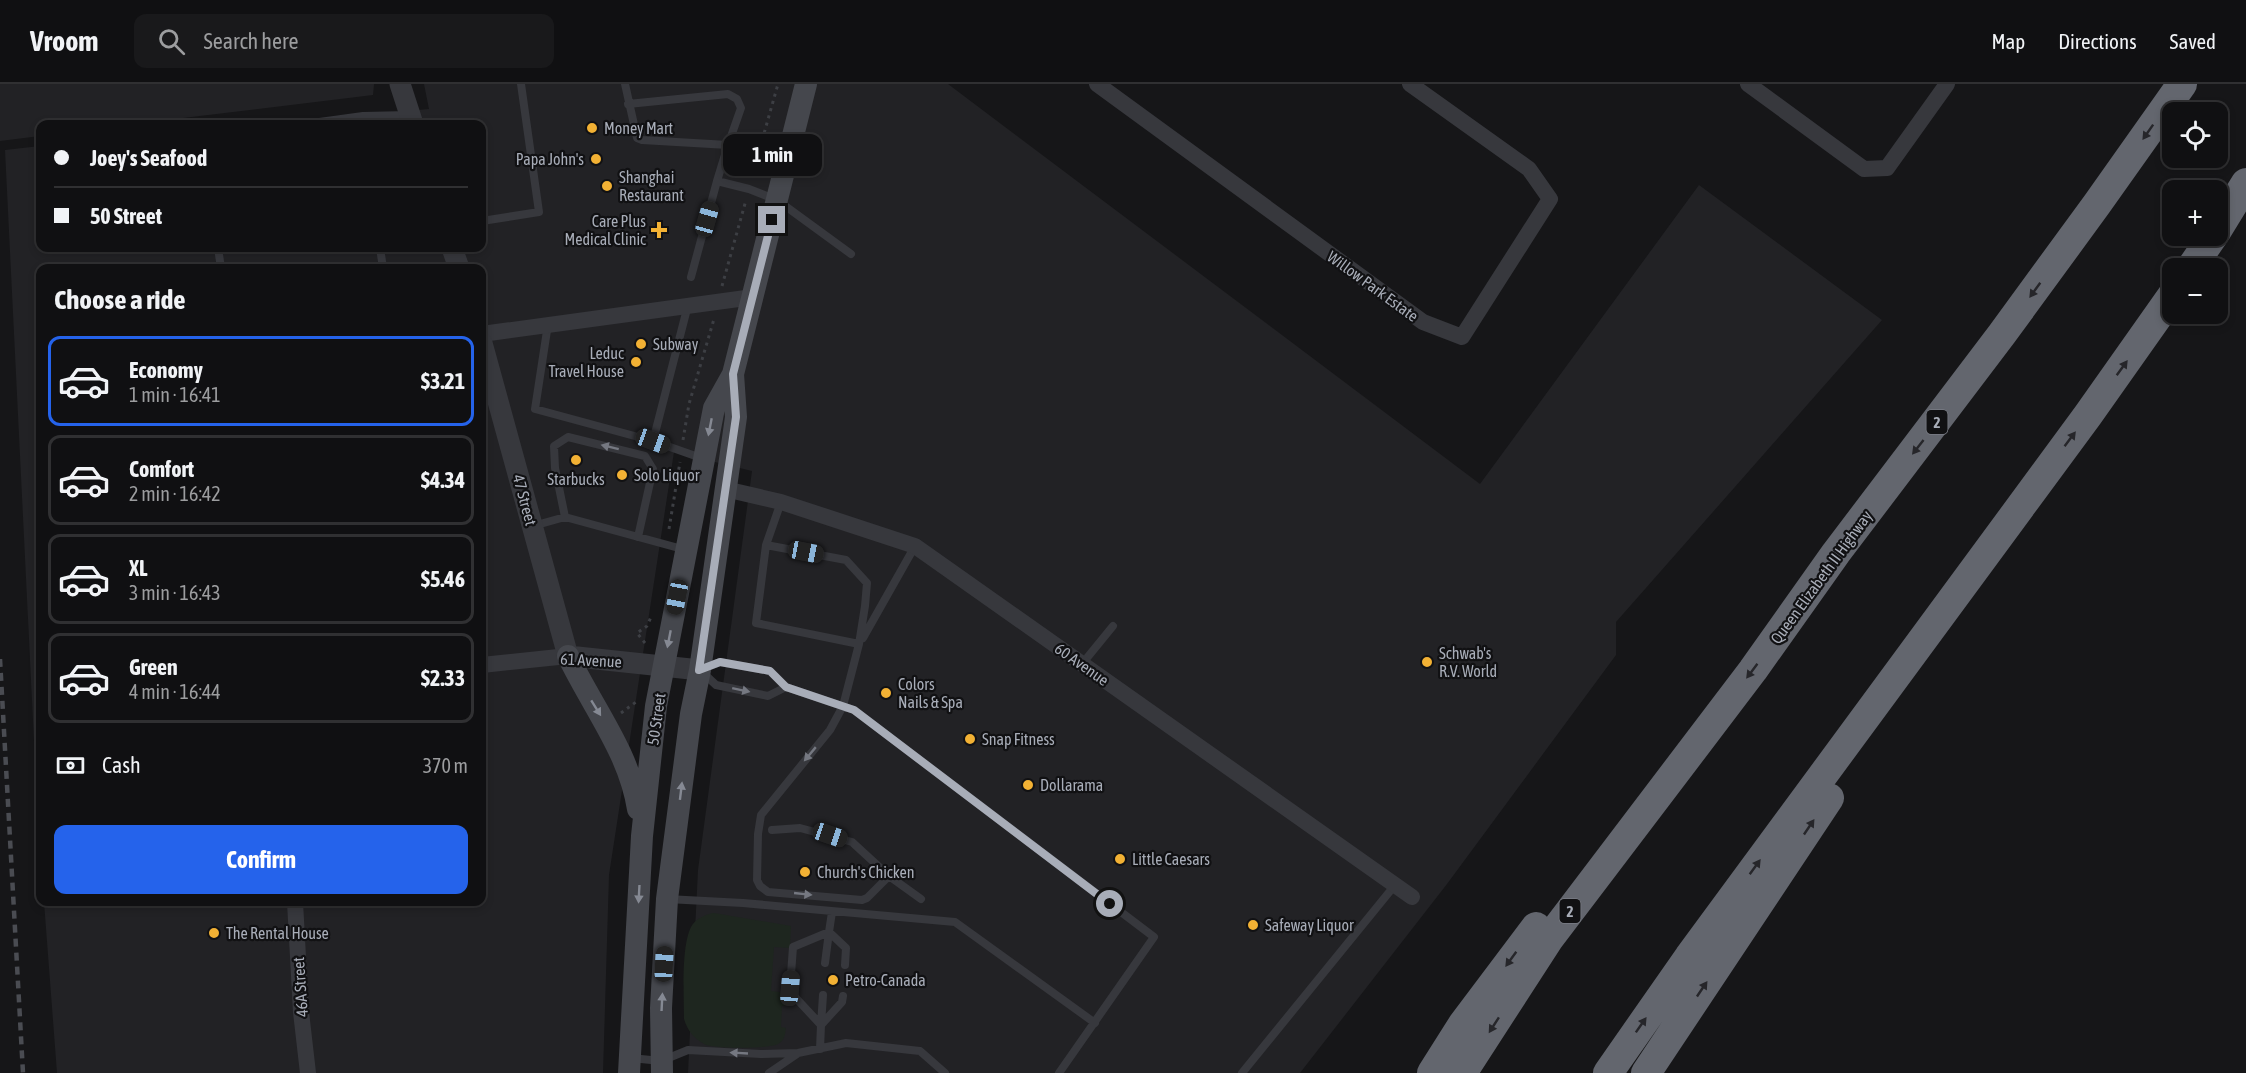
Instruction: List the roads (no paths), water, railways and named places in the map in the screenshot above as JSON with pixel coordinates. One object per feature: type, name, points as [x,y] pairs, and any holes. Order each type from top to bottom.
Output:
[{"type":"highway","name":"Queen Elizabeth II Highway","points":[[1462,1073],[1548,940],[1754,670],[1836,553],[2002,334],[2182,84]]},
{"type":"highway","points":[[2228,212],[2246,183]]},
{"type":"highway","points":[[1608,1073],[1746,878],[2162,310]]},
{"type":"highway","points":[[1646,1073],[2044,473]]},
{"type":"highway","points":[[1432,1073],[1463,1024],[1530,934],[1687,756]]},
{"type":"main road","name":"50 Street","points":[[629,1065],[642,836],[676,548],[704,459],[714,408],[733,374],[806,84]]},
{"type":"main road","name":"50 Street","points":[[664,1067],[661,1008],[667,899],[691,714],[736,417],[733,374]]},
{"type":"main road","points":[[568,656],[582,686],[609,728],[634,784],[642,836]]},
{"type":"street","points":[[400,84],[412,120]]},
{"type":"street","name":"Willow Park Estate","points":[[1097,84],[1423,322],[1462,337],[1550,199],[1529,169],[1410,84]]},
{"type":"street","points":[[1748,84],[1864,169],[1887,168],[1947,84]]},
{"type":"street","points":[[486,333],[753,297]]},
{"type":"street","name":"47 Street","points":[[486,359],[568,656]]},
{"type":"street","name":"60 Avenue","points":[[725,489],[781,502],[915,546],[1412,897]]},
{"type":"street","name":"61 Avenue","points":[[486,665],[568,656],[699,670]]},
{"type":"street","name":"46A Street","points":[[295,906],[301,1012],[308,1073]]},
{"type":"lane","points":[[486,220],[539,212],[521,84]]},
{"type":"lane","points":[[625,84],[637,138],[642,141],[728,145]]},
{"type":"lane","points":[[628,104],[728,94],[737,99],[741,108],[717,181],[691,277]]},
{"type":"lane","points":[[364,120],[412,120]]},
{"type":"lane","points":[[717,181],[749,189],[777,200],[852,254]]},
{"type":"lane","points":[[653,441],[688,305]]},
{"type":"lane","points":[[548,324],[535,408],[653,441],[704,459]]},
{"type":"lane","points":[[565,517],[555,468],[554,446],[568,437],[645,456],[653,469],[638,537]]},
{"type":"lane","points":[[781,502],[766,544],[756,623],[859,644]]},
{"type":"lane","points":[[532,526],[565,517],[676,548]]},
{"type":"lane","points":[[766,544],[846,560],[867,583],[866,606],[859,644],[843,706],[830,730],[761,815],[758,834],[757,880],[760,886],[768,892],[862,900],[867,898],[889,876]]},
{"type":"lane","points":[[859,644],[915,546]]},
{"type":"lane","points":[[1082,664],[1113,626]]},
{"type":"lane","name":"61 Avenue","points":[[786,687],[768,696],[716,685],[699,670],[720,662],[770,671],[786,687],[854,710],[1154,938],[1095,1023]]},
{"type":"lane","points":[[772,830],[800,828],[852,842],[889,876],[921,900]]},
{"type":"lane","points":[[1242,1073],[1395,885]]},
{"type":"lane","points":[[667,899],[743,903],[955,922],[1095,1023],[1059,1073]]},
{"type":"lane","points":[[825,963],[832,912]]},
{"type":"lane","points":[[829,932],[846,948],[845,964]]},
{"type":"lane","points":[[821,1025],[794,996],[790,988],[793,947],[829,932]]},
{"type":"lane","points":[[820,1049],[823,995]]},
{"type":"lane","points":[[821,1025],[842,1002],[843,996]]},
{"type":"lane","points":[[629,1065],[664,1067],[688,1050],[761,1054],[798,1053],[846,1043],[920,1051],[945,1073]]},
{"type":"lane","points":[[769,1073],[798,1053]]},
{"type":"railway","points":[[0,659],[23,1073]]},
{"type":"place","name":"Money Mart","points":[[592,128]]},
{"type":"place","name":"Papa John's","points":[[596,159]]},
{"type":"place","name":"Shanghai Restaurant","points":[[607,186]]},
{"type":"place","name":"Care Plus Medical Clinic","points":[[659,230]]},
{"type":"place","name":"Subway","points":[[641,344]]},
{"type":"place","name":"Leduc Travel House","points":[[636,362]]},
{"type":"place","name":"Starbucks","points":[[576,460]]},
{"type":"place","name":"Solo Liquor","points":[[622,475]]},
{"type":"place","name":"Schwab's R.V. World","points":[[1427,662]]},
{"type":"place","name":"Colors Nails & Spa","points":[[886,693]]},
{"type":"place","name":"Snap Fitness","points":[[970,739]]},
{"type":"place","name":"Dollarama","points":[[1028,785]]},
{"type":"place","name":"Little Caesars","points":[[1120,859]]},
{"type":"place","name":"Church's Chicken","points":[[805,872]]},
{"type":"place","name":"Safeway Liquor","points":[[1253,925]]},
{"type":"place","name":"The Rental House","points":[[214,933]]},
{"type":"place","name":"Petro-Canada","points":[[833,980]]}]
